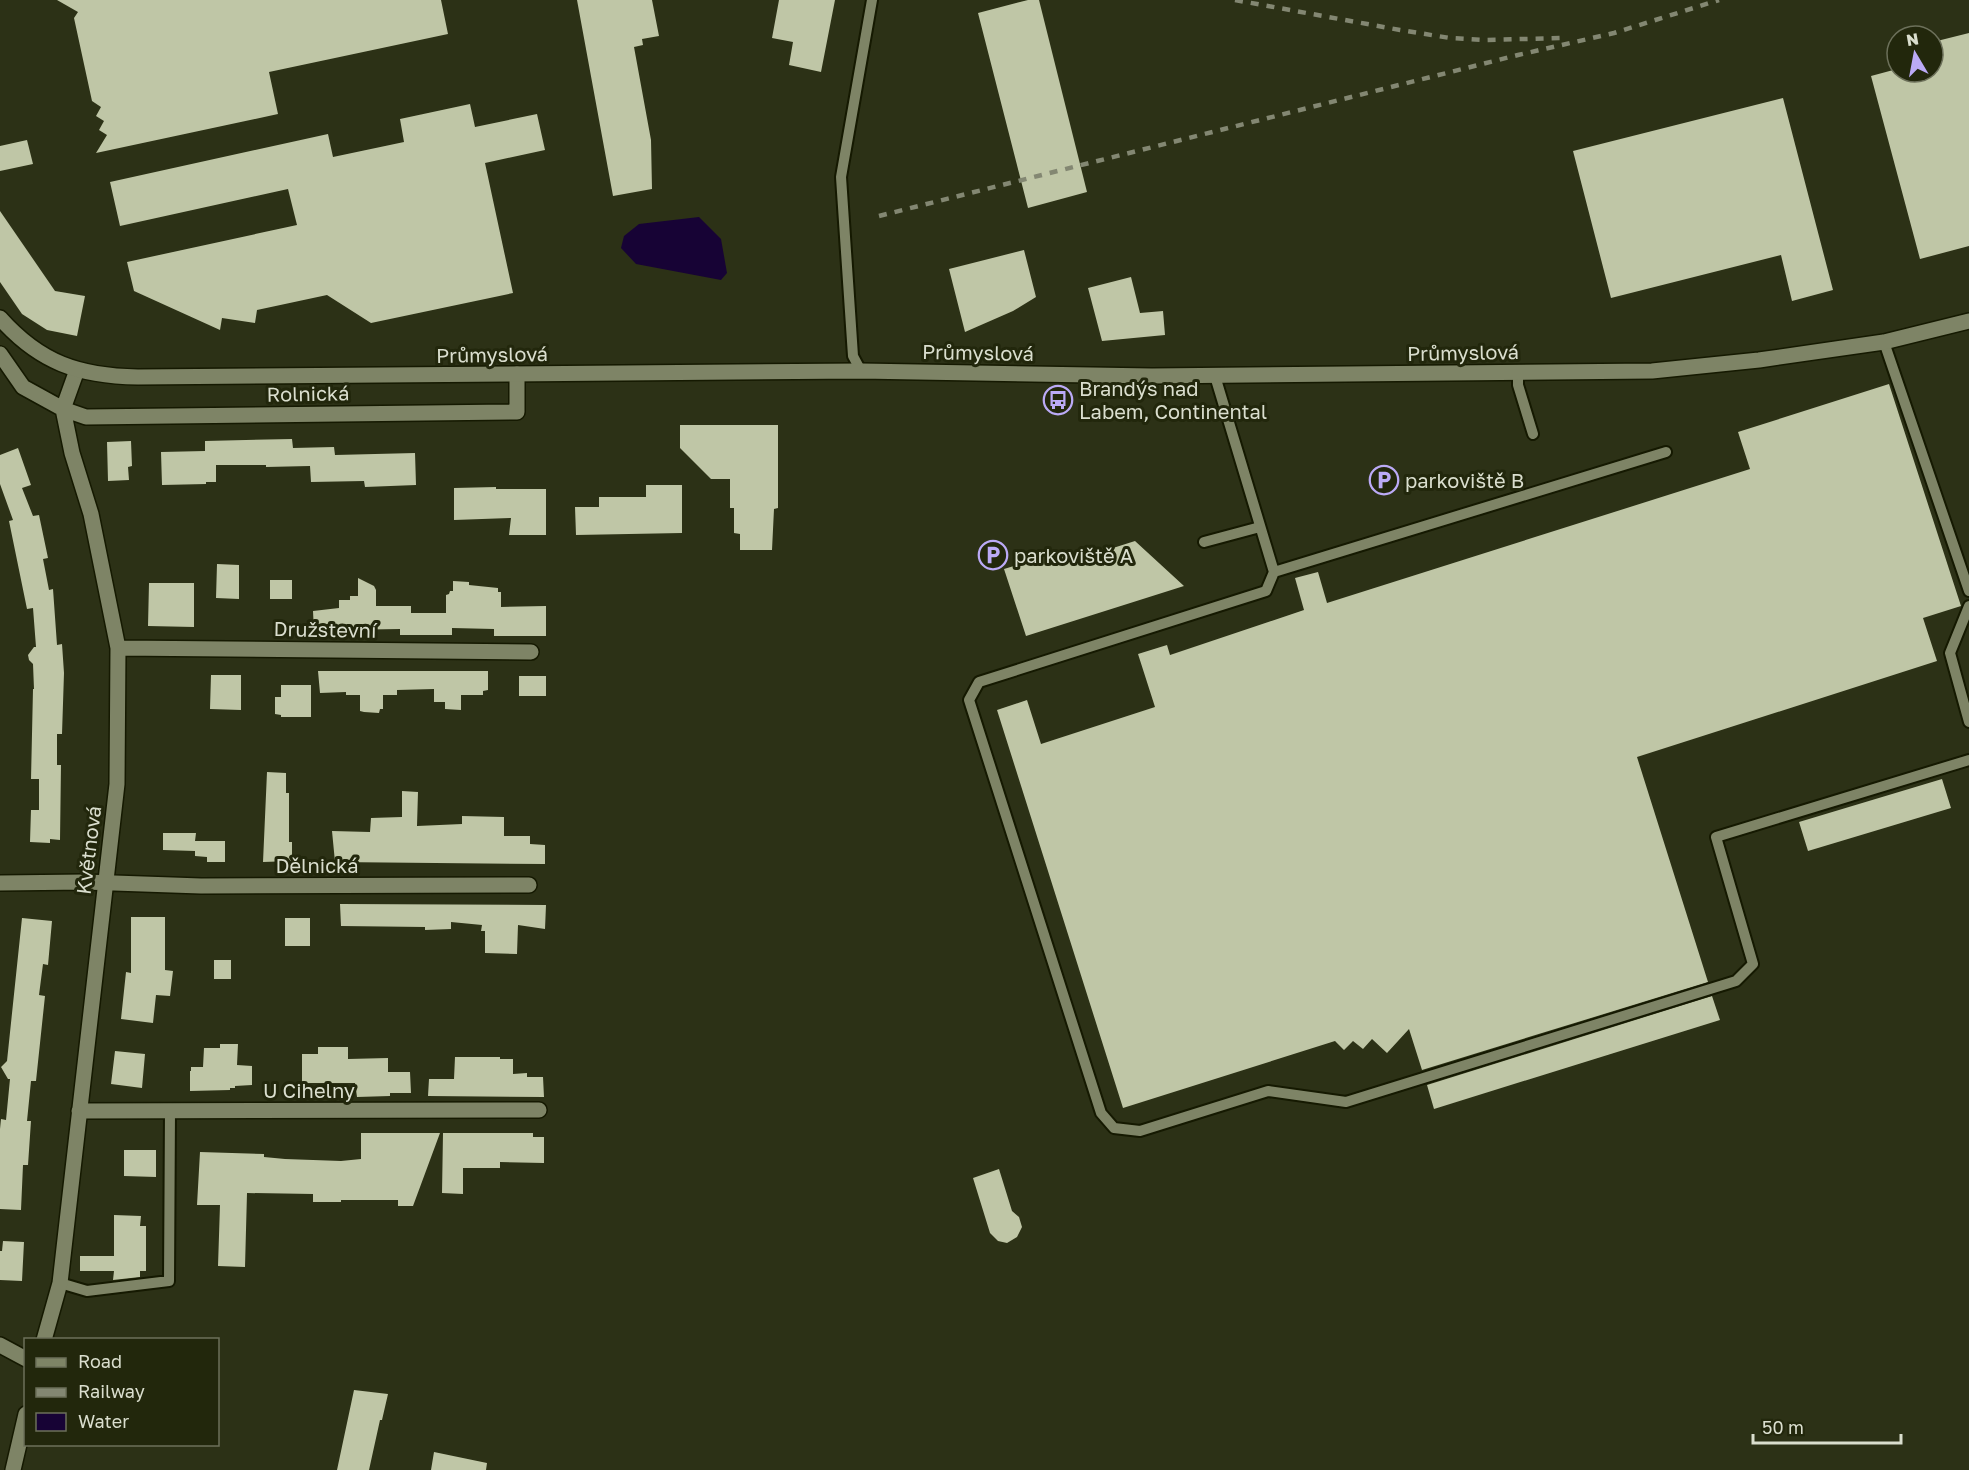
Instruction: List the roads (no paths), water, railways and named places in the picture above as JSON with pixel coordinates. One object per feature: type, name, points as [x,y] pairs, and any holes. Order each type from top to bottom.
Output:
[{"type":"street","name":"Průmyslová","points":[[0,318],[26,344],[58,363],[109,377],[861,370],[1215,376],[1652,371],[1748,362],[1884,342],[1969,321]]},
{"type":"street","points":[[0,354],[23,387],[63,409],[77,370]]},
{"type":"street","name":"Rolnická","points":[[63,409],[86,417],[517,412],[517,374]]},
{"type":"street","name":"Květnová","points":[[45,1338],[60,1283],[117,784],[117,648],[91,514],[72,453],[63,409]]},
{"type":"street","name":"Družstevní","points":[[117,648],[531,652]]},
{"type":"street","name":"Dělnická","points":[[0,883],[201,886],[529,885]]},
{"type":"street","name":"U Cihelny","points":[[79,1111],[539,1110]]},
{"type":"street","points":[[0,1345],[24,1358]]},
{"type":"street","points":[[13,1470],[24,1423]]},
{"type":"lane","points":[[861,370],[853,356],[841,177],[872,0]]},
{"type":"lane","points":[[1884,342],[1969,591]]},
{"type":"lane","points":[[1518,372],[1518,385],[1533,435]]},
{"type":"lane","points":[[1215,376],[1274,572],[1266,591],[979,682],[969,700],[1101,1113],[1114,1128],[1140,1131],[1268,1091],[1346,1102],[1736,981],[1754,964],[1716,837],[1969,760]]},
{"type":"lane","points":[[1274,572],[1666,452]]},
{"type":"lane","points":[[1204,542],[1260,527]]},
{"type":"lane","points":[[1969,606],[1950,653],[1969,722]]},
{"type":"lane","points":[[60,1283],[87,1291],[169,1281],[170,1111]]},
{"type":"water","points":[[699,217],[721,239],[727,273],[721,280],[636,264],[621,248],[624,236],[639,224]]},
{"type":"railway","points":[[1235,0],[1450,38],[1484,40],[1563,38]]},
{"type":"railway","points":[[879,216],[1518,55],[1614,33],[1719,0]]},
{"type":"place","name":"Brandýs nad Labem, Continental","points":[[1058,400]]},
{"type":"place","name":"parkoviště B","points":[[1384,480]]},
{"type":"place","name":"parkoviště A","points":[[993,555]]}]
